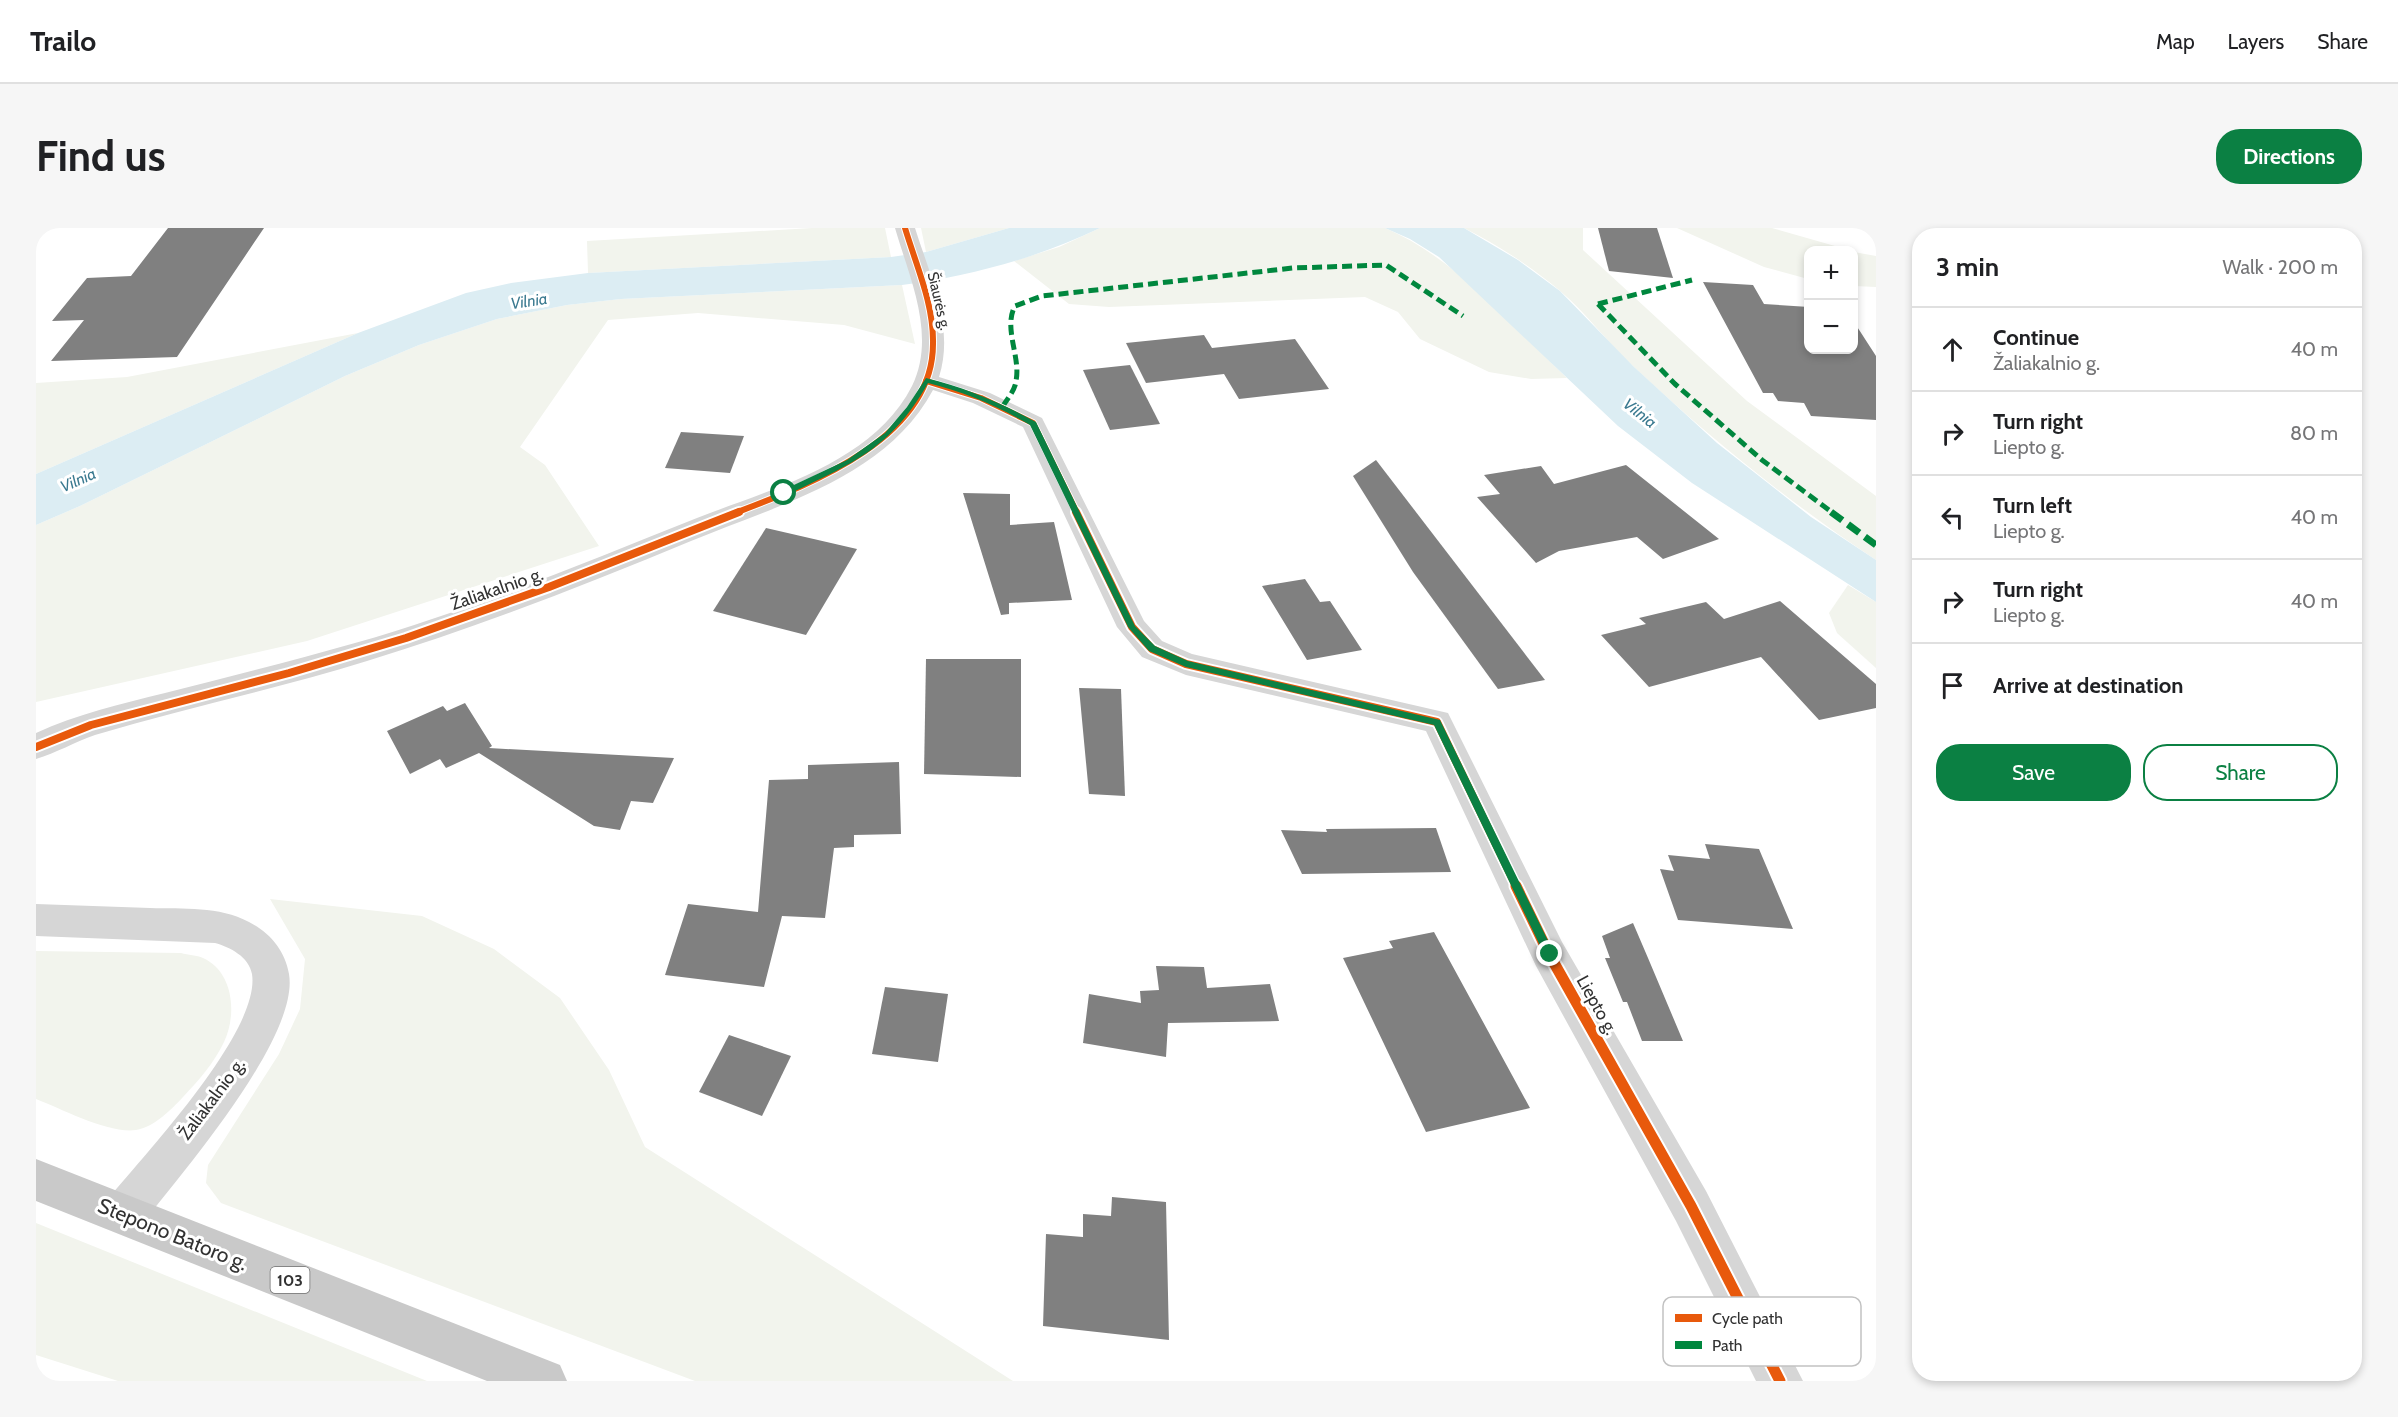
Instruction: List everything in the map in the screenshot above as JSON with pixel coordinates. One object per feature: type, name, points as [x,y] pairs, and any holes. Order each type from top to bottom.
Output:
[{"type":"main road","name":"Stepono Batoro g.","points":[[36,1180],[544,1381]]},
{"type":"street","name":"Šiaurės g.","points":[[906,230],[933,330],[933,355],[926,381]]},
{"type":"street","name":"Žaliakalnio g.","points":[[36,747],[113,718],[312,666],[491,610],[784,493],[850,462],[888,435],[910,408],[926,381]]},
{"type":"street","name":"Liepto g.","points":[[926,381],[960,388],[1003,406],[1033,423],[1132,627],[1152,649],[1186,664],[1437,722],[1550,954],[1691,1206],[1737,1297]]},
{"type":"street","name":"Žaliakalnio g.","points":[[36,920],[205,926],[237,933],[259,948],[270,972],[269,996],[258,1031],[235,1073],[123,1214]]},
{"type":"street","name":"Liepto g.","points":[[1772,1366],[1780,1381]]},
{"type":"shaded area","points":[[812,228],[885,228],[891,257],[588,273],[587,241]]},
{"type":"shaded area","points":[[921,228],[1009,228],[926,252]]},
{"type":"shaded area","points":[[1100,228],[1385,228],[1411,241],[1459,275],[1482,294],[1567,378],[1531,379],[1489,372],[1420,339],[1398,312],[1365,297],[1109,307],[1069,304],[1014,261],[1059,247]]},
{"type":"shaded area","points":[[1464,228],[1583,228],[1583,250],[1747,401],[1876,496],[1876,560],[1782,493],[1693,420],[1625,359],[1559,290],[1513,256]]},
{"type":"shaded area","points":[[1677,228],[1772,228],[1835,246],[1804,246],[1804,278],[1764,267]]},
{"type":"shaded area","points":[[1858,253],[1876,256],[1876,287],[1858,286]]},
{"type":"shaded area","points":[[902,285],[915,344],[844,325],[698,313],[608,320],[520,447],[545,465],[599,546],[307,641],[36,702],[36,525],[80,506],[345,376],[419,345],[497,319],[567,305],[621,299]]},
{"type":"shaded area","points":[[358,333],[36,474],[36,383],[127,377]]},
{"type":"shaded area","points":[[1848,585],[1876,602],[1876,668],[1837,633],[1829,613]]},
{"type":"shaded area","points":[[270,899],[422,916],[494,949],[560,998],[609,1070],[645,1147],[1013,1381],[695,1381],[221,1203],[206,1183],[208,1165],[279,1054],[300,1009],[305,959]]},
{"type":"shaded area","points":[[36,951],[181,953],[203,958],[221,973],[230,995],[231,1019],[224,1042],[216,1057],[195,1084],[162,1117],[136,1130],[99,1125],[36,1099]]},
{"type":"shaded area","points":[[36,1223],[427,1381],[118,1381],[36,1355]]},
{"type":"water","name":"Vilnia","points":[[1009,228],[1100,228],[1028,257],[953,277],[902,285],[621,299],[567,305],[497,319],[419,345],[345,376],[80,506],[36,525],[36,474],[358,333],[466,293],[511,283],[588,273],[891,257],[926,252]]},
{"type":"water","name":"Vilnia","points":[[1385,228],[1464,228],[1518,260],[1560,291],[1633,366],[1717,443],[1811,517],[1876,560],[1876,602],[1692,483],[1618,426],[1439,257],[1410,239]]},
{"type":"building","points":[[168,228],[264,228],[177,357],[51,361],[84,320],[52,321],[87,278],[131,276]]},
{"type":"building","points":[[1598,228],[1657,228],[1673,278],[1609,271]]},
{"type":"building","points":[[1703,282],[1753,285],[1764,304],[1804,307],[1804,354],[1858,354],[1858,328],[1876,356],[1876,420],[1811,416],[1804,403],[1778,401],[1773,393],[1763,393]]},
{"type":"building","points":[[1204,335],[1212,348],[1295,339],[1329,389],[1239,399],[1224,374],[1146,383],[1126,343]]},
{"type":"building","points":[[1130,365],[1160,424],[1110,430],[1083,370]]},
{"type":"building","points":[[681,432],[744,436],[730,473],[665,468]]},
{"type":"building","points":[[1376,460],[1545,680],[1498,689],[1413,572],[1353,476]]},
{"type":"building","points":[[1626,465],[1719,539],[1663,559],[1637,537],[1559,551],[1536,563],[1477,497],[1500,494],[1484,475],[1541,466],[1554,484]]},
{"type":"building","points":[[963,493],[1010,494],[1010,525],[1054,522],[1072,600],[1009,603],[1009,614],[1001,615]]},
{"type":"building","points":[[766,528],[857,549],[806,635],[713,611]]},
{"type":"building","points":[[1305,579],[1320,602],[1330,601],[1362,650],[1307,660],[1262,586]]},
{"type":"building","points":[[1780,601],[1876,684],[1876,708],[1819,720],[1761,657],[1649,687],[1601,635],[1646,624],[1639,618],[1706,602],[1724,619]]},
{"type":"building","points":[[926,659],[1021,659],[1021,777],[924,774]]},
{"type":"building","points":[[1079,688],[1121,689],[1125,796],[1089,794]]},
{"type":"building","points":[[465,703],[492,746],[489,748],[674,758],[653,803],[631,801],[620,830],[594,826],[479,753],[446,768],[440,759],[410,774],[387,731],[443,706],[447,711]]},
{"type":"building","points":[[899,762],[901,834],[854,835],[854,847],[834,848],[825,918],[782,916],[764,987],[665,975],[688,904],[758,912],[769,780],[808,779],[808,765]]},
{"type":"building","points":[[1436,828],[1451,872],[1302,874],[1281,830],[1327,832],[1326,829]]},
{"type":"building","points":[[1705,844],[1759,849],[1793,929],[1678,920],[1660,869],[1674,871],[1668,855],[1710,859]]},
{"type":"building","points":[[1633,923],[1683,1041],[1642,1041],[1627,1002],[1623,1002],[1605,958],[1610,958],[1602,936]]},
{"type":"building","points":[[1434,932],[1530,1108],[1426,1132],[1343,958],[1393,948],[1389,941]]},
{"type":"building","points":[[1156,966],[1204,967],[1207,988],[1270,984],[1279,1021],[1168,1023],[1166,1057],[1083,1043],[1089,994],[1141,1003],[1140,991],[1159,990]]},
{"type":"building","points":[[885,987],[948,994],[938,1062],[872,1054]]},
{"type":"building","points":[[729,1035],[791,1056],[762,1116],[699,1092]]},
{"type":"building","points":[[1112,1197],[1166,1202],[1169,1340],[1043,1326],[1046,1234],[1083,1237],[1083,1214],[1111,1216]]},
{"type":"marked path","points":[[1003,406],[1016,384],[1018,369],[1010,315],[1015,306],[1042,296],[1293,268],[1386,265],[1463,316]]},
{"type":"marked path","points":[[1598,304],[1692,280]]},
{"type":"marked path","points":[[1598,304],[1675,384],[1762,460],[1876,545]]},
{"type":"cycle path","points":[[36,747],[63,734],[120,716],[358,653],[454,622],[549,587],[834,471],[874,445],[894,427],[919,395],[931,364],[932,325],[923,285],[905,228]]},
{"type":"cycle path","points":[[926,381],[981,398],[1033,423],[1132,627],[1152,649],[1186,664],[1437,722],[1549,954],[1691,1206],[1737,1297]]},
{"type":"cycle path","points":[[1772,1366],[1780,1381]]},
{"type":"route","points":[[784,493],[850,462],[888,435],[910,408],[926,381],[960,388],[1003,406],[1033,423],[1132,627],[1152,649],[1186,664],[1437,722],[1550,954]]}]
